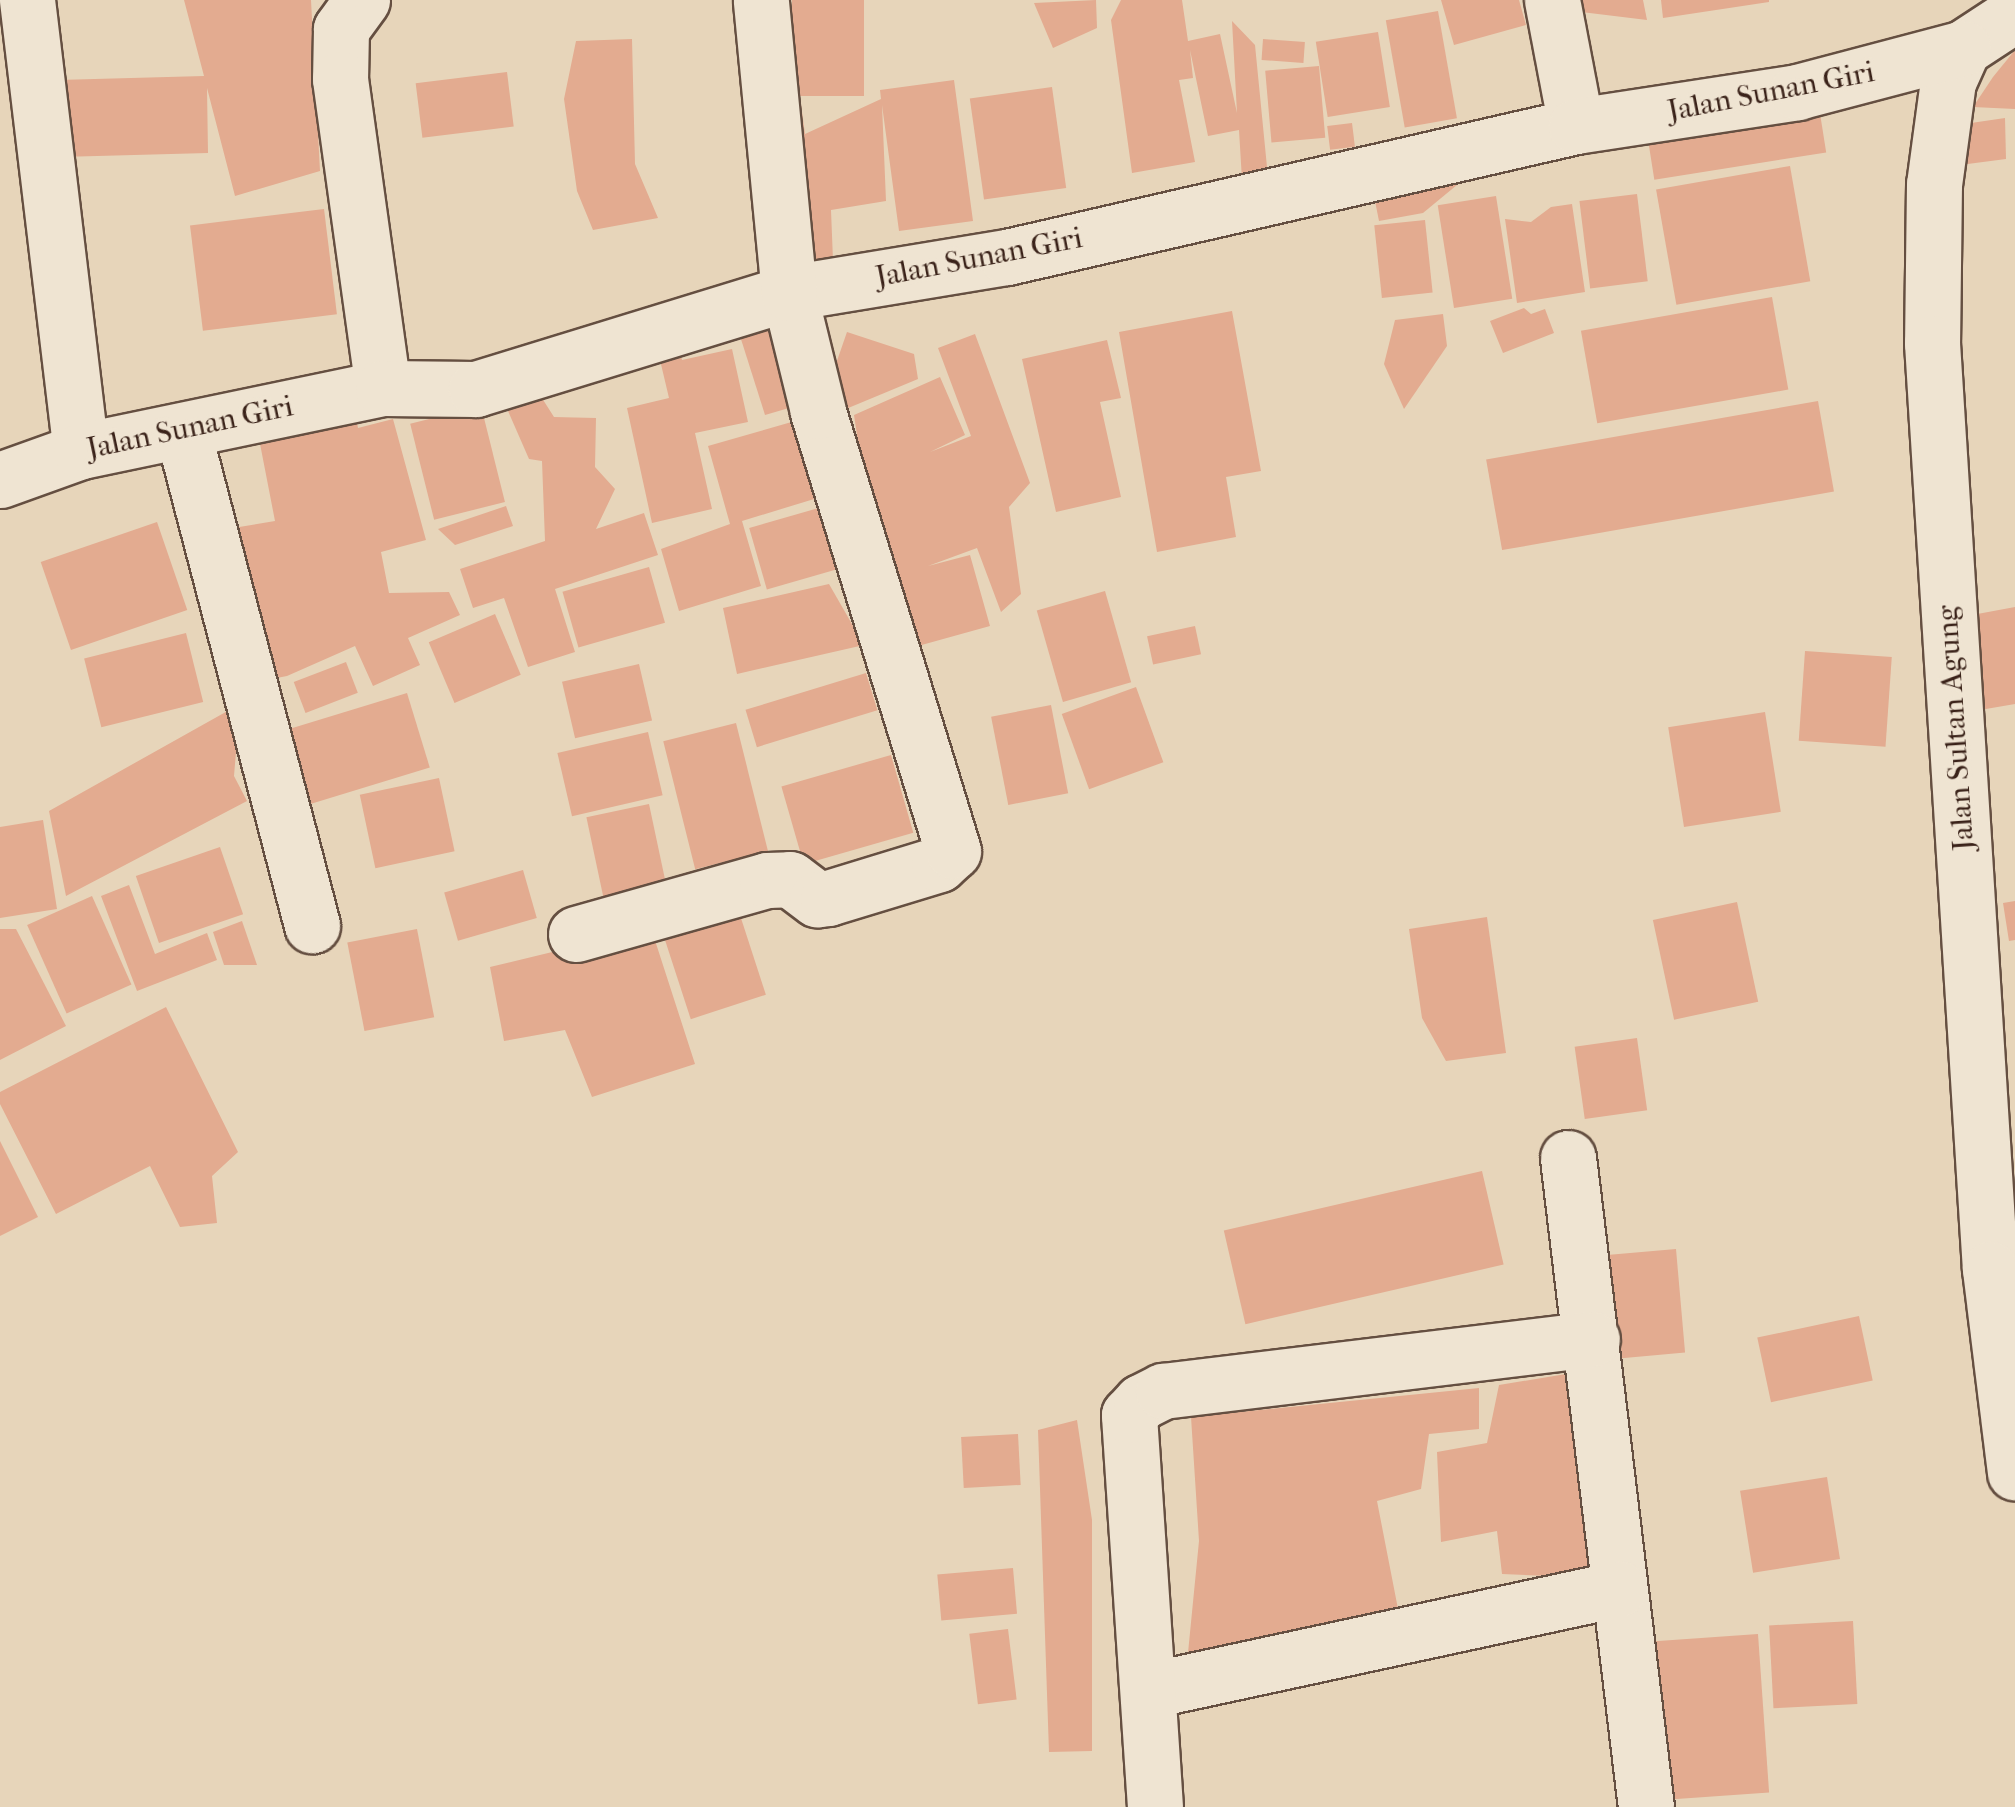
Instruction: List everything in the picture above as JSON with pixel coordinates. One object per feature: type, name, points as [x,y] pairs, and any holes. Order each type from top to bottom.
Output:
[{"type":"street","points":[[27,0],[80,451]]},
{"type":"street","points":[[362,0],[341,29],[340,79],[383,388]]},
{"type":"street","points":[[576,934],[767,880],[790,879],[817,898],[828,898],[939,864],[953,851],[818,411],[788,293],[761,0]]},
{"type":"street","points":[[1552,0],[1576,126]]},
{"type":"street","points":[[1964,48],[2015,14]]},
{"type":"street","name":"Jalan Sunan Giri","points":[[0,480],[80,451],[383,388],[476,389],[788,293],[1008,256],[1576,126],[1797,92],[1964,48]]},
{"type":"street","name":"Jalan Sultan Agung","points":[[1964,48],[1938,129],[1932,343],[2015,1472]]},
{"type":"street","points":[[183,432],[312,925]]},
{"type":"street","points":[[1568,1158],[1646,1807]]},
{"type":"street","points":[[1155,1807],[1129,1416],[1141,1402],[1164,1391],[1592,1339]]},
{"type":"street","points":[[1150,1690],[1619,1590]]},
{"type":"building","points":[[184,0],[311,0],[320,171],[235,196],[207,88],[208,153],[60,157],[58,80],[204,76]]},
{"type":"building","points":[[787,0],[805,134],[881,99],[880,90],[954,80],[973,221],[899,231],[882,105],[886,201],[831,210],[833,260],[797,265]]},
{"type":"building","points":[[792,0],[864,0],[864,96],[792,96]]},
{"type":"building","points":[[1096,0],[1097,28],[1053,48],[1034,3]]},
{"type":"building","points":[[1121,0],[1182,0],[1188,41],[1220,34],[1237,113],[1232,21],[1255,45],[1267,167],[1242,180],[1239,130],[1208,136],[1190,50],[1193,78],[1179,80],[1195,162],[1132,173],[1111,20]]},
{"type":"building","points":[[1441,0],[1519,0],[1526,25],[1454,45]]},
{"type":"building","points":[[1563,0],[1643,0],[1647,20],[1565,10]]},
{"type":"building","points":[[1661,0],[1769,0],[1769,2],[1663,18]]},
{"type":"building","points":[[1438,11],[1457,118],[1405,128],[1386,20]]},
{"type":"building","points":[[1378,32],[1390,107],[1328,117],[1316,42]]},
{"type":"building","points":[[632,39],[635,164],[658,218],[593,230],[577,191],[564,99],[576,41]]},
{"type":"building","points":[[1263,39],[1305,42],[1303,63],[1262,60]]},
{"type":"building","points":[[2015,50],[2015,109],[1973,107],[1993,77]]},
{"type":"building","points":[[1319,66],[1325,138],[1271,142],[1265,71]]},
{"type":"building","points":[[507,72],[514,127],[422,138],[416,83]]},
{"type":"building","points":[[1052,87],[1066,188],[984,200],[970,99]]},
{"type":"building","points":[[1819,107],[1826,152],[1654,180],[1647,134]]},
{"type":"building","points":[[2005,118],[2006,159],[1960,165],[1971,123]]},
{"type":"building","points":[[1352,123],[1355,147],[1330,150],[1327,126]]},
{"type":"building","points":[[1486,161],[1423,213],[1379,221],[1371,181]]},
{"type":"building","points":[[1790,166],[1810,281],[1676,305],[1656,190]]},
{"type":"building","points":[[1637,194],[1648,281],[1590,288],[1579,201]]},
{"type":"building","points":[[1496,196],[1512,299],[1454,308],[1438,205]]},
{"type":"building","points":[[1572,204],[1585,292],[1517,303],[1505,219],[1531,222],[1551,207]]},
{"type":"building","points":[[324,209],[337,314],[203,331],[190,225]]},
{"type":"building","points":[[1425,220],[1433,293],[1382,298],[1374,225]]},
{"type":"building","points":[[1772,297],[1788,390],[1597,423],[1581,331]]},
{"type":"building","points":[[1524,308],[1531,314],[1545,309],[1554,333],[1503,353],[1490,321]]},
{"type":"building","points":[[1232,311],[1261,471],[1226,477],[1236,537],[1157,552],[1119,332]]},
{"type":"building","points":[[1443,314],[1447,346],[1404,409],[1384,364],[1395,320]]},
{"type":"building","points":[[768,316],[813,401],[765,415],[740,336]]},
{"type":"building","points":[[847,332],[914,354],[918,379],[841,411],[830,381]]},
{"type":"building","points":[[975,334],[1030,483],[1009,507],[1021,594],[1001,612],[977,548],[928,566],[970,555],[990,626],[918,646],[899,577],[880,585],[854,415],[940,377],[965,435],[930,452],[971,436],[938,348]]},
{"type":"building","points":[[676,338],[682,360],[732,349],[748,422],[695,433],[712,509],[652,523],[627,408],[669,398],[660,360]]},
{"type":"building","points":[[1107,340],[1121,398],[1100,402],[1121,497],[1056,512],[1022,359]]},
{"type":"building","points":[[501,395],[540,395],[554,417],[596,418],[595,467],[615,489],[596,529],[644,513],[658,555],[555,589],[575,652],[528,667],[504,598],[473,608],[460,569],[545,541],[542,461],[529,459]]},
{"type":"building","points":[[353,400],[358,428],[393,419],[426,540],[381,552],[389,593],[449,592],[460,615],[408,638],[420,665],[373,686],[355,646],[287,676],[256,682],[227,529],[275,521],[255,418]]},
{"type":"building","points":[[1818,401],[1834,492],[1502,550],[1486,460]]},
{"type":"building","points":[[481,406],[505,502],[434,520],[410,424]]},
{"type":"building","points":[[802,419],[824,496],[742,521],[761,586],[679,611],[661,549],[730,524],[708,446]]},
{"type":"building","points":[[829,505],[847,567],[767,589],[749,528]]},
{"type":"building","points":[[506,506],[513,526],[455,545],[438,529]]},
{"type":"building","points":[[157,522],[187,610],[71,650],[41,562]]},
{"type":"building","points":[[649,567],[665,623],[578,648],[562,592]]},
{"type":"building","points":[[829,584],[864,645],[737,674],[723,608]]},
{"type":"building","points":[[1105,591],[1131,682],[1063,702],[1037,611]]},
{"type":"building","points":[[2015,607],[2015,704],[1980,710],[1972,615]]},
{"type":"building","points":[[495,614],[521,675],[455,703],[429,642]]},
{"type":"building","points":[[1195,626],[1201,654],[1153,665],[1147,636]]},
{"type":"building","points":[[186,633],[203,702],[101,727],[84,658]]},
{"type":"building","points":[[1805,651],[1892,657],[1886,747],[1799,741]]},
{"type":"building","points":[[346,662],[358,693],[306,713],[294,682]]},
{"type":"building","points":[[639,664],[652,721],[575,738],[562,682]]},
{"type":"building","points":[[866,673],[877,710],[757,747],[746,710]]},
{"type":"building","points":[[1136,687],[1163,762],[1089,789],[1062,714]]},
{"type":"building","points":[[407,693],[430,768],[311,804],[288,729]]},
{"type":"building","points":[[240,704],[234,776],[247,801],[66,896],[49,811]]},
{"type":"building","points":[[1051,705],[1068,793],[1008,805],[991,717]]},
{"type":"building","points":[[1765,712],[1781,812],[1684,827],[1668,727]]},
{"type":"building","points":[[736,723],[768,851],[695,869],[663,741]]},
{"type":"building","points":[[648,732],[663,795],[572,816],[557,753]]},
{"type":"building","points":[[891,755],[913,833],[804,864],[781,786]]},
{"type":"building","points":[[439,778],[455,851],[375,868],[360,795]]},
{"type":"building","points":[[649,804],[667,887],[604,900],[586,817]]},
{"type":"building","points":[[43,820],[57,909],[0,918],[0,827]]},
{"type":"building","points":[[220,847],[243,914],[159,943],[136,876]]},
{"type":"building","points":[[523,870],[537,918],[458,941],[444,893]]},
{"type":"building","points":[[129,885],[155,954],[207,933],[217,960],[137,991],[101,896]]},
{"type":"building","points":[[92,896],[131,985],[67,1013],[27,925]]},
{"type":"building","points":[[2015,901],[2015,940],[2009,941],[2003,903]]},
{"type":"building","points":[[1737,902],[1758,1002],[1674,1020],[1653,920]]},
{"type":"building","points":[[739,912],[766,995],[691,1019],[664,936]]},
{"type":"building","points":[[1487,917],[1506,1053],[1446,1061],[1422,1018],[1409,929]]},
{"type":"building","points":[[242,921],[257,965],[224,965],[213,932]]},
{"type":"building","points":[[651,928],[695,1064],[592,1097],[565,1030],[504,1041],[490,967]]},
{"type":"building","points":[[0,929],[16,929],[66,1026],[0,1060]]},
{"type":"building","points":[[417,929],[434,1017],[364,1031],[347,943]]},
{"type":"building","points":[[166,1007],[238,1152],[212,1176],[217,1223],[180,1227],[150,1166],[56,1214],[0,1104],[0,1092]]},
{"type":"building","points":[[1637,1038],[1647,1110],[1585,1119],[1575,1047]]},
{"type":"building","points":[[0,1141],[38,1217],[0,1236]]},
{"type":"building","points":[[1482,1171],[1504,1265],[1245,1324],[1224,1231]]},
{"type":"building","points":[[1676,1249],[1685,1353],[1613,1359],[1604,1255]]},
{"type":"building","points":[[1859,1316],[1873,1381],[1771,1402],[1757,1338]]},
{"type":"building","points":[[1572,1373],[1597,1578],[1502,1574],[1497,1531],[1441,1542],[1437,1452],[1487,1443],[1499,1385]]},
{"type":"building","points":[[1479,1388],[1479,1429],[1429,1434],[1421,1489],[1377,1501],[1399,1614],[1187,1663],[1199,1541],[1191,1417]]},
{"type":"building","points":[[1077,1420],[1092,1520],[1092,1751],[1049,1752],[1038,1430]]},
{"type":"building","points":[[1018,1434],[1021,1485],[964,1488],[961,1437]]},
{"type":"building","points":[[1827,1477],[1840,1559],[1753,1573],[1740,1491]]},
{"type":"building","points":[[1013,1568],[1017,1614],[941,1620],[937,1575]]},
{"type":"building","points":[[1853,1621],[1857,1704],[1773,1708],[1769,1625]]},
{"type":"building","points":[[1008,1629],[1017,1699],[978,1704],[969,1634]]},
{"type":"building","points":[[1758,1634],[1769,1793],[1662,1800],[1651,1641]]}]
